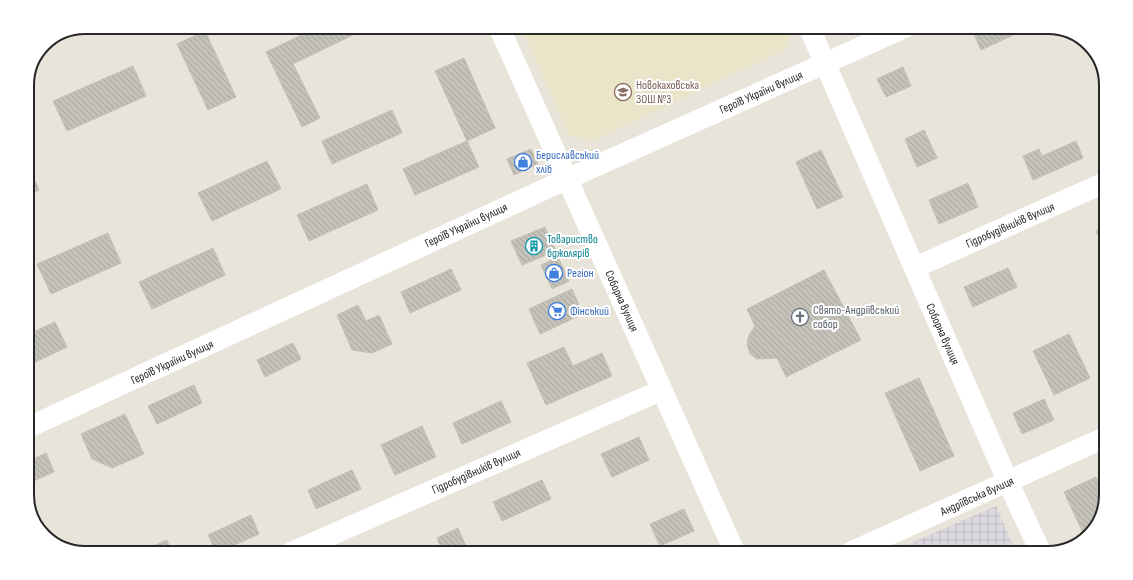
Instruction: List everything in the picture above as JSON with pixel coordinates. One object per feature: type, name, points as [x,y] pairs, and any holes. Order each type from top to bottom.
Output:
[{"type":"street","name":"Соборна вулиця","points":[[502,34],[732,546]]},
{"type":"street","name":"Соборна вулиця","points":[[812,34],[1008,482],[1038,546]]},
{"type":"street","name":"Героїв України вулиця","points":[[34,425],[567,179],[890,34]]},
{"type":"street","name":"Гідробудівників вулиця","points":[[914,268],[1099,185]]},
{"type":"street","name":"Гідробудівників вулиця","points":[[306,546],[662,390]]},
{"type":"street","name":"Андріївська вулиця","points":[[865,546],[1099,440]]},
{"type":"shaded area","name":"Новокаховська ЗОШ №3","points":[[524,34],[789,34],[786,49],[592,141],[569,135]]},
{"type":"shaded area","points":[[996,506],[1013,546],[904,546]]},
{"type":"building","points":[[199,34],[206,34],[236,97],[208,110],[177,44]]},
{"type":"building","points":[[303,34],[355,34],[293,64],[320,118],[302,127],[266,52]]},
{"type":"building","points":[[974,34],[1016,34],[981,50]]},
{"type":"building","points":[[464,58],[495,128],[467,141],[435,71]]},
{"type":"building","points":[[133,66],[146,96],[67,131],[53,101]]},
{"type":"building","points":[[903,67],[911,86],[886,97],[877,79]]},
{"type":"building","points":[[392,110],[402,133],[332,164],[322,141]]},
{"type":"building","points":[[924,130],[937,158],[917,167],[905,139]]},
{"type":"building","points":[[467,141],[479,167],[415,195],[403,169]]},
{"type":"building","points":[[1076,141],[1083,158],[1033,180],[1023,156],[1039,149],[1042,156]]},
{"type":"building","name":"Бериславський хліб","points":[[531,149],[538,164],[514,175],[507,159]]},
{"type":"building","points":[[821,150],[843,197],[817,209],[796,162]]},
{"type":"building","points":[[267,161],[281,189],[212,221],[198,193]]},
{"type":"building","points":[[34,178],[39,190],[34,192]]},
{"type":"building","points":[[968,183],[978,207],[939,224],[929,200]]},
{"type":"building","points":[[367,184],[378,210],[309,241],[297,215]]},
{"type":"building","name":"Товариство бджолярів","points":[[545,227],[556,251],[522,265],[511,241]]},
{"type":"building","points":[[1099,230],[1099,238],[1096,231]]},
{"type":"building","points":[[108,233],[121,263],[51,294],[37,264]]},
{"type":"building","points":[[213,248],[225,275],[152,309],[139,282]]},
{"type":"building","points":[[558,257],[569,281],[552,289],[541,265]]},
{"type":"building","points":[[1008,268],[1017,287],[973,307],[964,287]]},
{"type":"building","points":[[451,269],[461,290],[410,313],[401,292]]},
{"type":"building","name":"Свято-Андріївський собор","points":[[824,270],[861,340],[786,377],[777,358],[757,359],[750,354],[747,344],[749,335],[755,326],[747,309]]},
{"type":"building","points":[[572,289],[583,314],[540,334],[529,309]]},
{"type":"building","points":[[358,305],[366,321],[379,315],[392,344],[372,353],[352,350],[337,315]]},
{"type":"building","points":[[55,322],[67,347],[34,363],[34,332]]},
{"type":"building","points":[[1069,334],[1090,378],[1054,395],[1033,351]]},
{"type":"building","points":[[293,343],[301,359],[265,377],[257,360]]},
{"type":"building","points":[[564,347],[573,366],[602,353],[612,376],[546,405],[527,363]]},
{"type":"building","points":[[919,378],[954,456],[920,471],[885,393]]},
{"type":"building","points":[[194,385],[202,403],[157,424],[148,406]]},
{"type":"building","points":[[1044,399],[1054,420],[1022,434],[1013,413]]},
{"type":"building","points":[[501,401],[511,422],[462,444],[453,423]]},
{"type":"building","points":[[125,414],[144,454],[112,468],[92,459],[81,434]]},
{"type":"building","points":[[422,426],[436,457],[395,475],[381,445]]},
{"type":"building","points":[[639,437],[649,460],[612,477],[601,454]]},
{"type":"building","points":[[46,453],[54,472],[34,481],[34,459]]},
{"type":"building","points":[[352,470],[361,489],[316,509],[308,490]]},
{"type":"building","points":[[1096,477],[1099,484],[1098,505],[1094,517],[1083,532],[1064,492]]},
{"type":"building","points":[[542,480],[551,499],[502,521],[493,502]]},
{"type":"building","points":[[684,509],[694,531],[660,546],[650,524]]},
{"type":"building","points":[[251,515],[259,534],[232,546],[214,546],[208,535]]},
{"type":"building","points":[[458,528],[466,546],[440,546],[437,538]]},
{"type":"building","points":[[167,540],[169,546],[153,546]]},
{"type":"place","name":"Новокаховська ЗОШ №3","points":[[623,92]]},
{"type":"place","name":"Бериславський хліб","points":[[523,162]]},
{"type":"place","name":"Товариство бджолярів","points":[[534,246]]},
{"type":"place","name":"Регіон","points":[[554,273]]},
{"type":"place","name":"Фінський","points":[[557,311]]},
{"type":"place","name":"Свято-Андріївський собор","points":[[800,317]]}]
